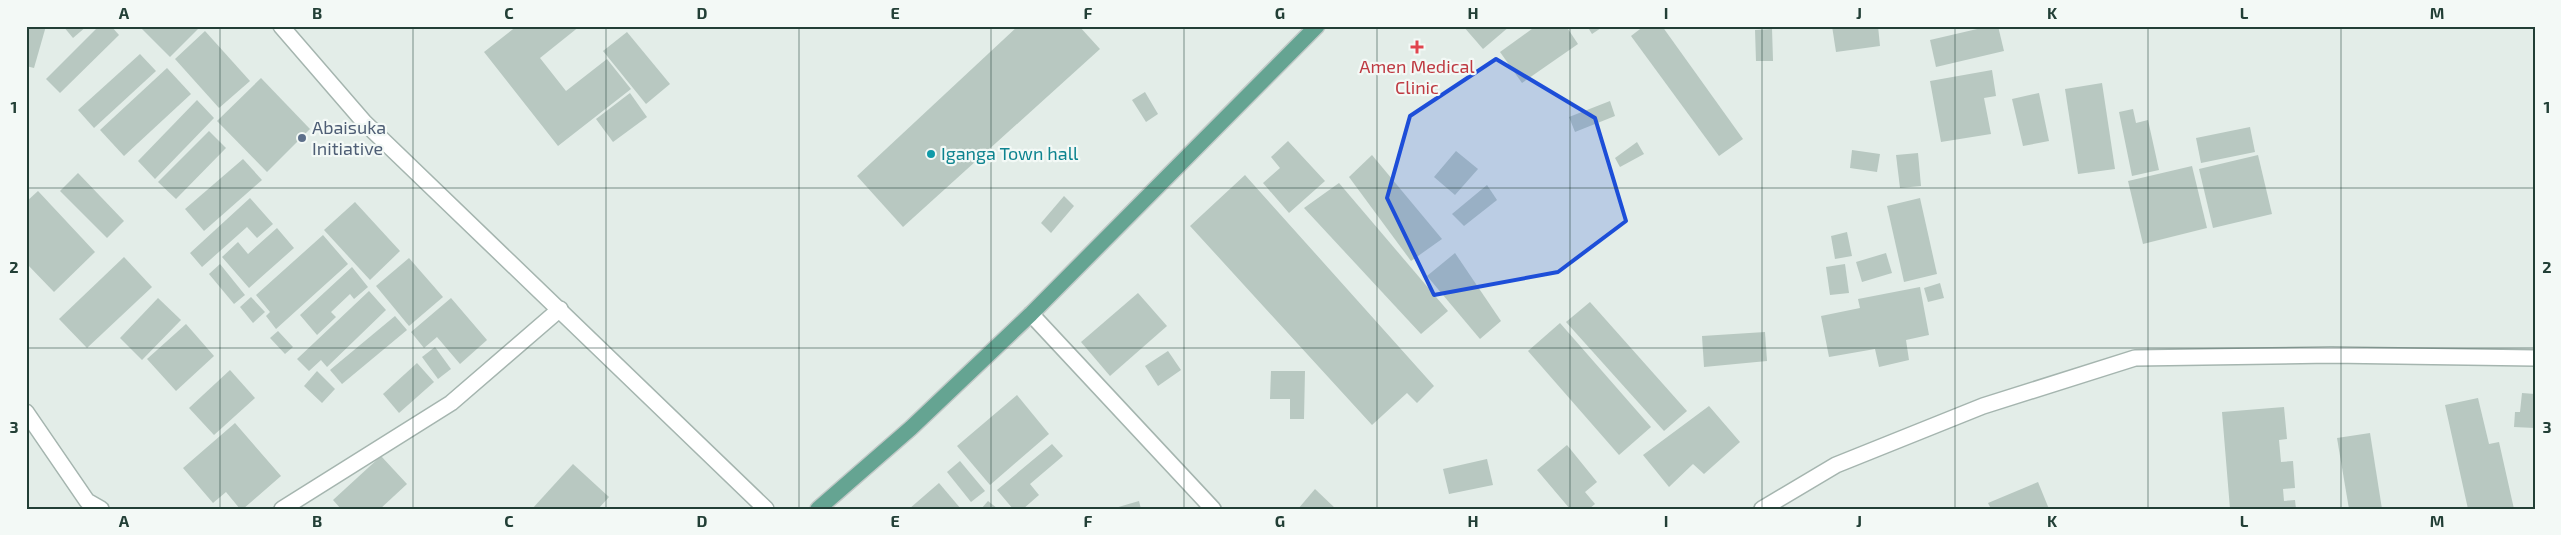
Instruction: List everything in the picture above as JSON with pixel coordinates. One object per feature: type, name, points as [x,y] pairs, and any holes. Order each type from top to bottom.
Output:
[{"type":"main road","points":[[818,509],[911,428],[1031,314],[1317,26]]},
{"type":"street","points":[[281,26],[364,122],[766,509]]},
{"type":"street","points":[[282,509],[451,403],[560,309]]},
{"type":"street","points":[[1031,314],[1213,509]]},
{"type":"street","points":[[1762,509],[1836,465],[1974,409],[2135,358],[2331,355],[2535,358]]},
{"type":"street","points":[[26,412],[87,501],[101,509]]},
{"type":"highlighted area","points":[[1496,59],[1595,118],[1626,221],[1558,272],[1434,295],[1387,198],[1410,116]]},
{"type":"building","points":[[26,26],[46,26],[34,68],[26,66]]},
{"type":"building","points":[[63,26],[87,26],[73,38]]},
{"type":"building","points":[[99,26],[111,26],[119,35],[60,93],[46,79]]},
{"type":"building","points":[[139,26],[201,26],[170,57]]},
{"type":"building","points":[[517,26],[580,26],[540,58],[566,91],[607,59],[631,89],[558,146],[484,52]]},
{"type":"building","points":[[1018,26],[1079,26],[1100,49],[903,227],[857,176]]},
{"type":"building","points":[[1463,26],[1510,26],[1483,49]]},
{"type":"building","points":[[1536,26],[1566,26],[1578,44],[1522,83],[1500,52]]},
{"type":"building","points":[[1587,26],[1604,26],[1592,34]]},
{"type":"building","points":[[1644,26],[1662,26],[1743,139],[1719,156],[1631,36]]},
{"type":"building","points":[[1832,26],[1878,26],[1880,46],[1836,52]]},
{"type":"building","points":[[1990,26],[1998,26],[2004,51],[1936,67],[1930,40]]},
{"type":"building","points":[[1772,29],[1773,61],[1756,61],[1755,30]]},
{"type":"building","points":[[205,31],[250,81],[219,108],[175,59]]},
{"type":"building","points":[[627,32],[670,84],[646,104],[603,51]]},
{"type":"building","points":[[140,54],[156,71],[94,128],[78,110]]},
{"type":"building","points":[[167,68],[191,94],[124,156],[100,130]]},
{"type":"building","points":[[1992,70],[1996,96],[1984,98],[1991,134],[1941,142],[1930,81]]},
{"type":"building","points":[[261,78],[310,129],[267,172],[217,121]]},
{"type":"building","points":[[2102,83],[2115,169],[2078,174],[2065,89]]},
{"type":"building","points":[[1145,92],[1158,114],[1146,122],[1132,100]]},
{"type":"building","points":[[630,93],[647,117],[613,142],[596,119]]},
{"type":"building","points":[[2039,93],[2049,141],[2023,146],[2012,99]]},
{"type":"building","points":[[197,100],[214,118],[155,179],[138,161]]},
{"type":"building","points":[[1610,101],[1615,116],[1575,132],[1569,117]]},
{"type":"building","points":[[2133,109],[2136,123],[2148,120],[2159,170],[2132,176],[2119,112]]},
{"type":"building","points":[[2250,127],[2255,152],[2201,163],[2196,138]]},
{"type":"building","points":[[209,131],[226,148],[176,199],[158,182]]},
{"type":"building","points":[[1288,141],[1325,181],[1289,213],[1263,183],[1280,168],[1271,157]]},
{"type":"building","points":[[1637,142],[1644,154],[1620,167],[1615,158]]},
{"type":"building","points":[[1852,150],[1880,154],[1877,172],[1850,168]]},
{"type":"building","points":[[1456,151],[1478,169],[1455,195],[1434,177]]},
{"type":"building","points":[[1918,153],[1921,186],[1900,188],[1896,155]]},
{"type":"building","points":[[1372,155],[1442,239],[1411,261],[1349,177]]},
{"type":"building","points":[[2258,155],[2272,214],[2213,228],[2199,169]]},
{"type":"building","points":[[243,159],[262,180],[204,231],[185,209]]},
{"type":"building","points":[[2192,166],[2207,228],[2143,244],[2128,181]]},
{"type":"building","points":[[78,173],[124,221],[107,238],[60,191]]},
{"type":"building","points":[[1245,175],[1434,386],[1417,403],[1407,393],[1372,425],[1190,226]]},
{"type":"building","points":[[1339,183],[1448,311],[1421,334],[1304,208]]},
{"type":"building","points":[[1487,185],[1497,200],[1464,226],[1452,214]]},
{"type":"building","points":[[38,191],[95,252],[54,292],[26,263],[26,202]]},
{"type":"building","points":[[1064,196],[1074,206],[1051,233],[1041,223]]},
{"type":"building","points":[[250,198],[273,224],[257,238],[247,227],[202,267],[190,253]]},
{"type":"building","points":[[1920,198],[1937,274],[1904,282],[1887,206]]},
{"type":"building","points":[[355,202],[400,251],[370,280],[324,230]]},
{"type":"building","points":[[277,228],[294,248],[249,288],[222,257],[238,242],[248,254]]},
{"type":"building","points":[[1847,232],[1852,256],[1835,259],[1831,236]]},
{"type":"building","points":[[323,235],[348,264],[276,329],[266,316],[270,312],[256,295]]},
{"type":"building","points":[[1455,253],[1501,321],[1480,339],[1427,276]]},
{"type":"building","points":[[1886,253],[1892,273],[1862,282],[1856,262]]},
{"type":"building","points":[[124,257],[152,287],[87,348],[59,319]]},
{"type":"building","points":[[409,258],[443,297],[409,326],[376,286]]},
{"type":"building","points":[[220,264],[245,295],[234,304],[209,274]]},
{"type":"building","points":[[1845,264],[1849,293],[1830,295],[1826,267]]},
{"type":"building","points":[[352,267],[368,287],[354,299],[350,294],[331,312],[336,317],[317,335],[300,315]]},
{"type":"building","points":[[1940,283],[1944,298],[1928,302],[1924,288]]},
{"type":"building","points":[[1920,287],[1929,335],[1906,340],[1909,360],[1879,367],[1875,349],[1829,357],[1821,316],[1860,308],[1858,299]]},
{"type":"building","points":[[369,291],[386,310],[327,367],[321,360],[309,371],[297,359]]},
{"type":"building","points":[[1138,293],[1167,326],[1110,376],[1081,342]]},
{"type":"building","points":[[251,297],[265,312],[253,323],[240,307]]},
{"type":"building","points":[[158,298],[181,320],[142,360],[120,338]]},
{"type":"building","points":[[451,298],[487,340],[460,364],[437,337],[424,348],[411,332]]},
{"type":"building","points":[[1590,302],[1687,411],[1664,431],[1566,322]]},
{"type":"building","points":[[395,316],[407,330],[342,384],[330,370]]},
{"type":"building","points":[[1560,323],[1651,427],[1619,455],[1528,351]]},
{"type":"building","points":[[186,324],[214,356],[176,391],[147,359]]},
{"type":"building","points":[[278,331],[293,347],[285,354],[270,338]]},
{"type":"building","points":[[1765,332],[1767,361],[1704,367],[1702,336]]},
{"type":"building","points":[[435,347],[451,369],[438,379],[422,357]]},
{"type":"building","points":[[1168,351],[1181,370],[1158,386],[1145,366]]},
{"type":"building","points":[[417,363],[434,382],[399,413],[383,394]]},
{"type":"building","points":[[230,370],[255,398],[214,435],[189,408]]},
{"type":"building","points":[[317,371],[335,389],[322,403],[304,386]]},
{"type":"building","points":[[1271,371],[1305,371],[1304,419],[1290,419],[1290,399],[1270,399]]},
{"type":"building","points":[[2522,393],[2535,394],[2535,428],[2514,427],[2515,412],[2520,412]]},
{"type":"building","points":[[1017,395],[1049,434],[990,485],[957,446]]},
{"type":"building","points":[[2478,398],[2489,444],[2499,442],[2514,509],[2468,509],[2445,405]]},
{"type":"building","points":[[1709,406],[1740,442],[1704,474],[1693,464],[1669,487],[1643,455]]},
{"type":"building","points":[[2284,407],[2287,439],[2279,440],[2281,462],[2293,461],[2295,488],[2283,489],[2284,501],[2295,500],[2296,509],[2230,509],[2222,412]]},
{"type":"building","points":[[235,423],[281,476],[243,509],[240,509],[226,492],[213,503],[183,468]]},
{"type":"building","points":[[2370,433],[2382,509],[2349,509],[2337,438]]},
{"type":"building","points":[[1052,444],[1063,456],[1030,484],[1039,495],[1023,509],[1013,509],[997,490]]},
{"type":"building","points":[[1567,445],[1597,482],[1585,492],[1595,504],[1589,509],[1570,509],[1537,470]]},
{"type":"building","points":[[381,456],[407,484],[380,509],[341,509],[333,500]]},
{"type":"building","points":[[1487,459],[1493,485],[1449,494],[1443,469]]},
{"type":"building","points":[[960,461],[985,491],[971,502],[947,472]]},
{"type":"building","points":[[573,464],[609,497],[598,509],[532,509]]},
{"type":"building","points":[[2038,482],[2049,509],[1991,509],[1988,503]]},
{"type":"building","points":[[939,483],[961,509],[909,509]]},
{"type":"building","points":[[1315,489],[1336,509],[1298,509]]},
{"type":"building","points":[[988,501],[998,509],[981,509]]},
{"type":"building","points":[[1139,501],[1141,509],[1115,509],[1115,508]]},
{"type":"place","name":"Amen Medical Clinic","points":[[1417,47]]},
{"type":"place","name":"Abaisuka Initiative","points":[[302,138]]},
{"type":"place","name":"Iganga Town hall","points":[[931,154]]}]
